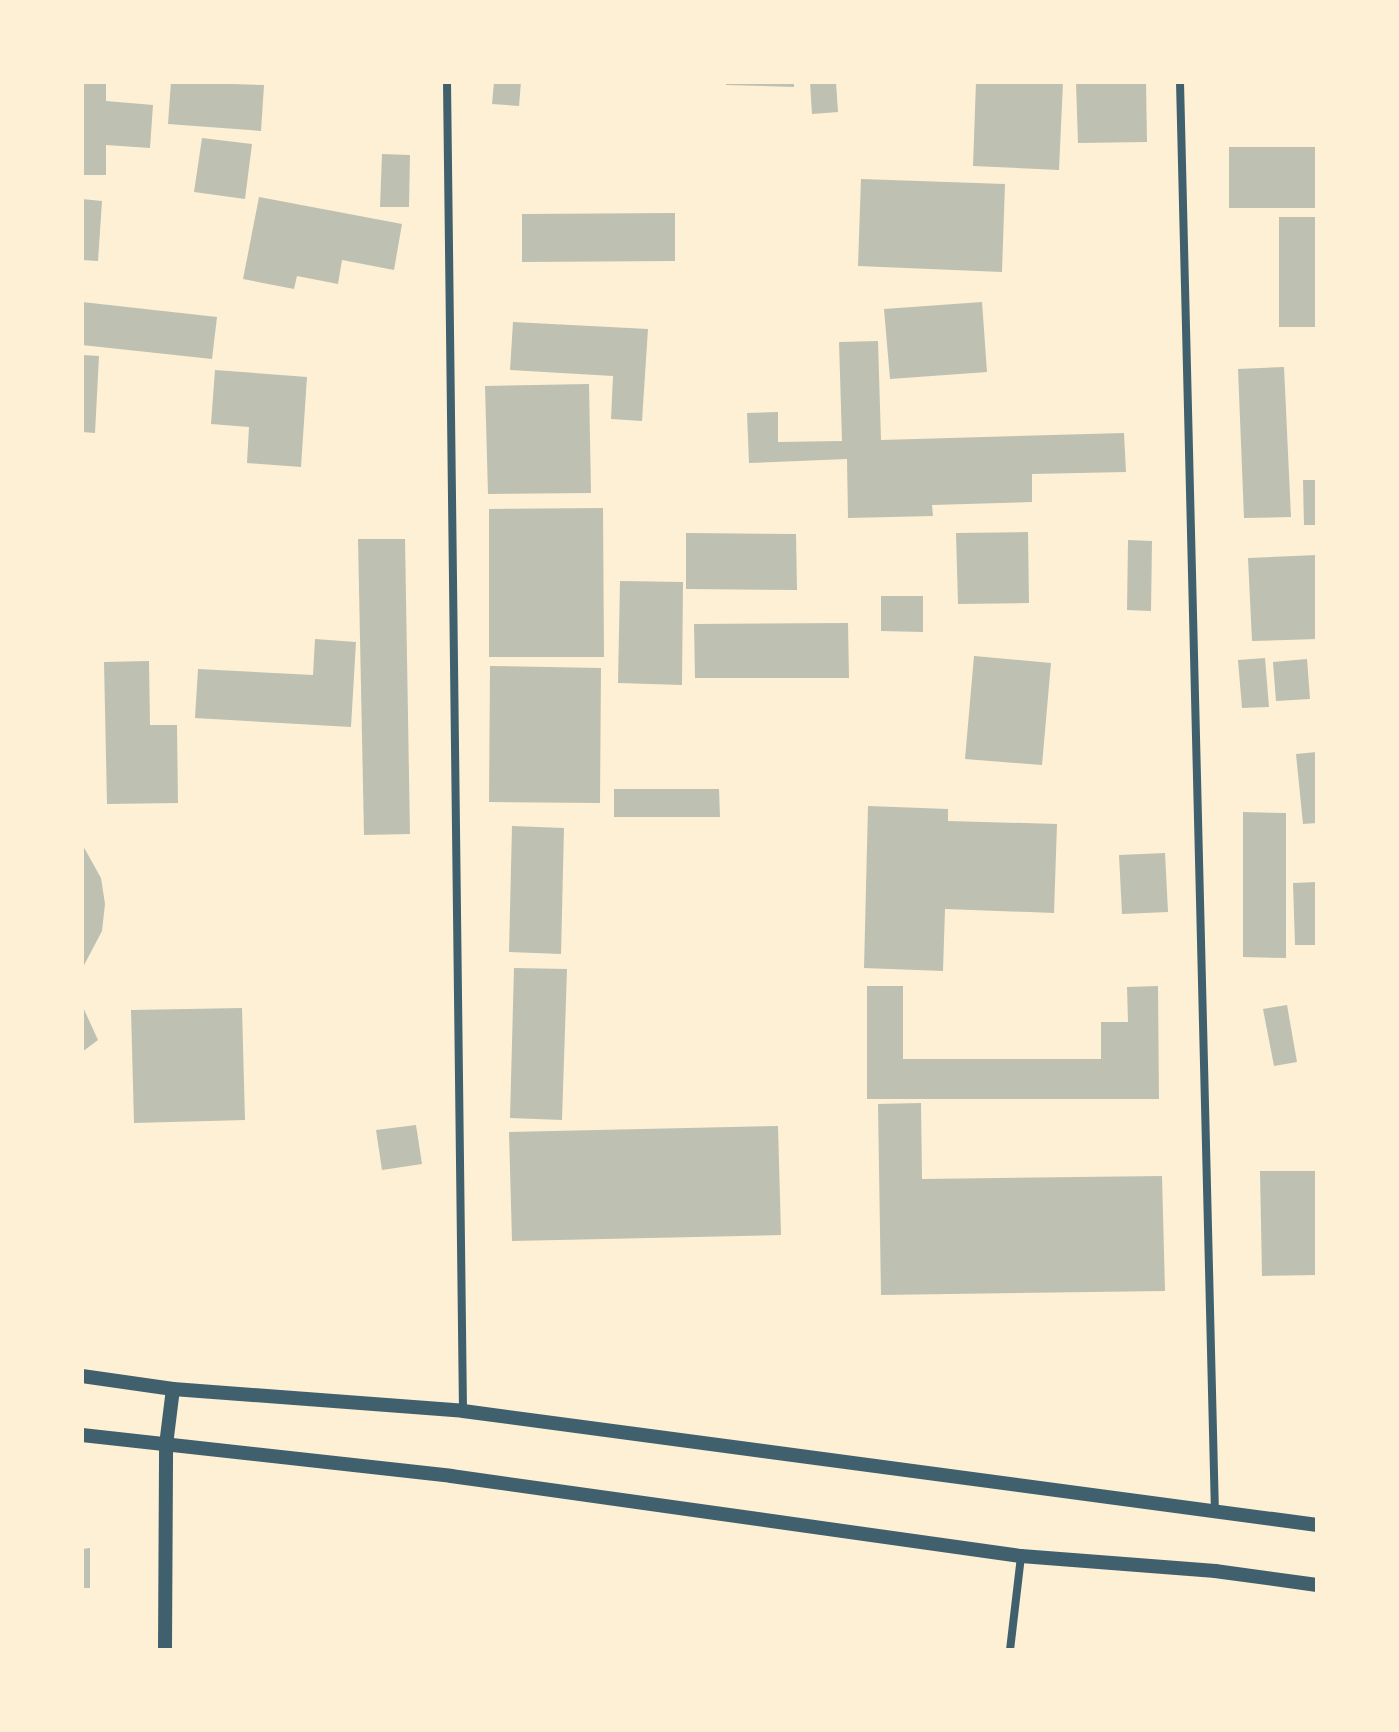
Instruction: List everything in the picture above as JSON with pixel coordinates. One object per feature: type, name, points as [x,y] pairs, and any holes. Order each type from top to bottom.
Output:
[{"type":"street","points":[[447,82],[463,1411]]},
{"type":"street","points":[[1180,82],[1215,1512]]},
{"type":"street","points":[[82,1376],[173,1389],[463,1411],[1317,1525]]},
{"type":"street","points":[[165,1650],[166,1445],[173,1389]]},
{"type":"street","points":[[82,1435],[451,1476],[1021,1556],[1215,1571],[1317,1585]]},
{"type":"street","points":[[1010,1650],[1021,1556]]},
{"type":"building","points":[[82,82],[106,82],[106,101],[153,105],[150,148],[106,145],[106,175],[82,175]]},
{"type":"building","points":[[171,82],[264,85],[261,131],[168,124]]},
{"type":"building","points":[[494,82],[521,82],[519,106],[492,104]]},
{"type":"building","points":[[726,82],[794,82],[794,87],[726,85]]},
{"type":"building","points":[[810,82],[836,82],[838,112],[812,114]]},
{"type":"building","points":[[976,82],[1063,82],[1059,170],[973,166]]},
{"type":"building","points":[[1076,82],[1146,82],[1147,142],[1078,143]]},
{"type":"building","points":[[202,138],[252,144],[245,199],[194,192]]},
{"type":"building","points":[[1229,147],[1317,147],[1317,208],[1229,208]]},
{"type":"building","points":[[382,154],[410,155],[409,207],[380,207]]},
{"type":"building","points":[[861,179],[1005,184],[1002,272],[858,266]]},
{"type":"building","points":[[259,197],[402,224],[394,270],[342,260],[338,284],[297,276],[294,289],[243,279]]},
{"type":"building","points":[[82,199],[102,201],[98,261],[82,260]]},
{"type":"building","points":[[675,213],[675,261],[522,262],[522,214]]},
{"type":"building","points":[[1279,217],[1317,217],[1317,327],[1279,327]]},
{"type":"building","points":[[82,302],[217,317],[212,359],[82,345]]},
{"type":"building","points":[[982,302],[987,372],[890,379],[884,309]]},
{"type":"building","points":[[513,322],[648,329],[642,421],[611,419],[613,376],[510,370]]},
{"type":"building","points":[[878,341],[881,440],[1124,433],[1126,472],[1032,474],[1032,502],[932,505],[933,516],[848,518],[847,459],[749,463],[747,413],[778,412],[778,442],[842,441],[839,342]]},
{"type":"building","points":[[82,355],[99,356],[95,433],[82,432]]},
{"type":"building","points":[[1284,367],[1291,517],[1244,518],[1238,369]]},
{"type":"building","points":[[215,370],[307,377],[301,467],[247,463],[249,427],[211,424]]},
{"type":"building","points":[[589,384],[591,493],[488,494],[485,386]]},
{"type":"building","points":[[1303,480],[1317,480],[1317,525],[1304,525]]},
{"type":"building","points":[[603,508],[604,657],[489,657],[489,509]]},
{"type":"building","points":[[1028,532],[1029,603],[958,604],[956,533]]},
{"type":"building","points":[[686,533],[796,534],[797,590],[686,589]]},
{"type":"building","points":[[358,539],[405,539],[410,834],[364,835]]},
{"type":"building","points":[[1128,540],[1152,541],[1151,611],[1127,610]]},
{"type":"building","points":[[1317,555],[1317,639],[1252,641],[1248,558]]},
{"type":"building","points":[[620,581],[683,582],[682,685],[618,683]]},
{"type":"building","points":[[881,596],[923,596],[923,632],[881,631]]},
{"type":"building","points":[[848,623],[849,678],[695,678],[694,624]]},
{"type":"building","points":[[315,639],[356,642],[351,727],[195,718],[198,669],[313,675]]},
{"type":"building","points":[[974,656],[1051,663],[1042,765],[965,759]]},
{"type":"building","points":[[1265,658],[1269,707],[1242,708],[1238,660]]},
{"type":"building","points":[[1307,659],[1310,699],[1276,701],[1273,662]]},
{"type":"building","points":[[149,661],[150,725],[177,725],[178,803],[107,804],[104,662]]},
{"type":"building","points":[[490,666],[601,668],[600,803],[489,802]]},
{"type":"building","points":[[1317,752],[1317,823],[1303,824],[1296,754]]},
{"type":"building","points":[[614,789],[719,789],[720,817],[614,817]]},
{"type":"building","points":[[868,806],[948,809],[948,821],[1057,824],[1054,913],[945,909],[943,971],[864,968]]},
{"type":"building","points":[[1243,812],[1286,813],[1286,958],[1243,957]]},
{"type":"building","points":[[512,826],[564,828],[561,954],[509,952]]},
{"type":"building","points":[[82,844],[101,878],[105,904],[102,931],[82,969]]},
{"type":"building","points":[[1165,853],[1168,912],[1122,914],[1119,855]]},
{"type":"building","points":[[1317,882],[1317,945],[1295,945],[1293,883]]},
{"type":"building","points":[[514,968],[567,969],[562,1120],[510,1118]]},
{"type":"building","points":[[867,986],[903,986],[903,1059],[1101,1059],[1101,1022],[1128,1022],[1127,987],[1158,986],[1159,1099],[867,1099]]},
{"type":"building","points":[[82,1005],[98,1040],[82,1052]]},
{"type":"building","points":[[1287,1005],[1297,1062],[1274,1066],[1263,1009]]},
{"type":"building","points":[[242,1008],[245,1120],[134,1123],[131,1010]]},
{"type":"building","points":[[921,1103],[922,1179],[1162,1176],[1165,1291],[881,1295],[878,1104]]},
{"type":"building","points":[[416,1125],[422,1164],[382,1170],[376,1130]]},
{"type":"building","points":[[778,1126],[781,1235],[512,1241],[509,1132]]},
{"type":"building","points":[[1260,1171],[1317,1171],[1317,1275],[1262,1276]]},
{"type":"building","points":[[90,1548],[90,1588],[82,1588],[82,1549]]}]
